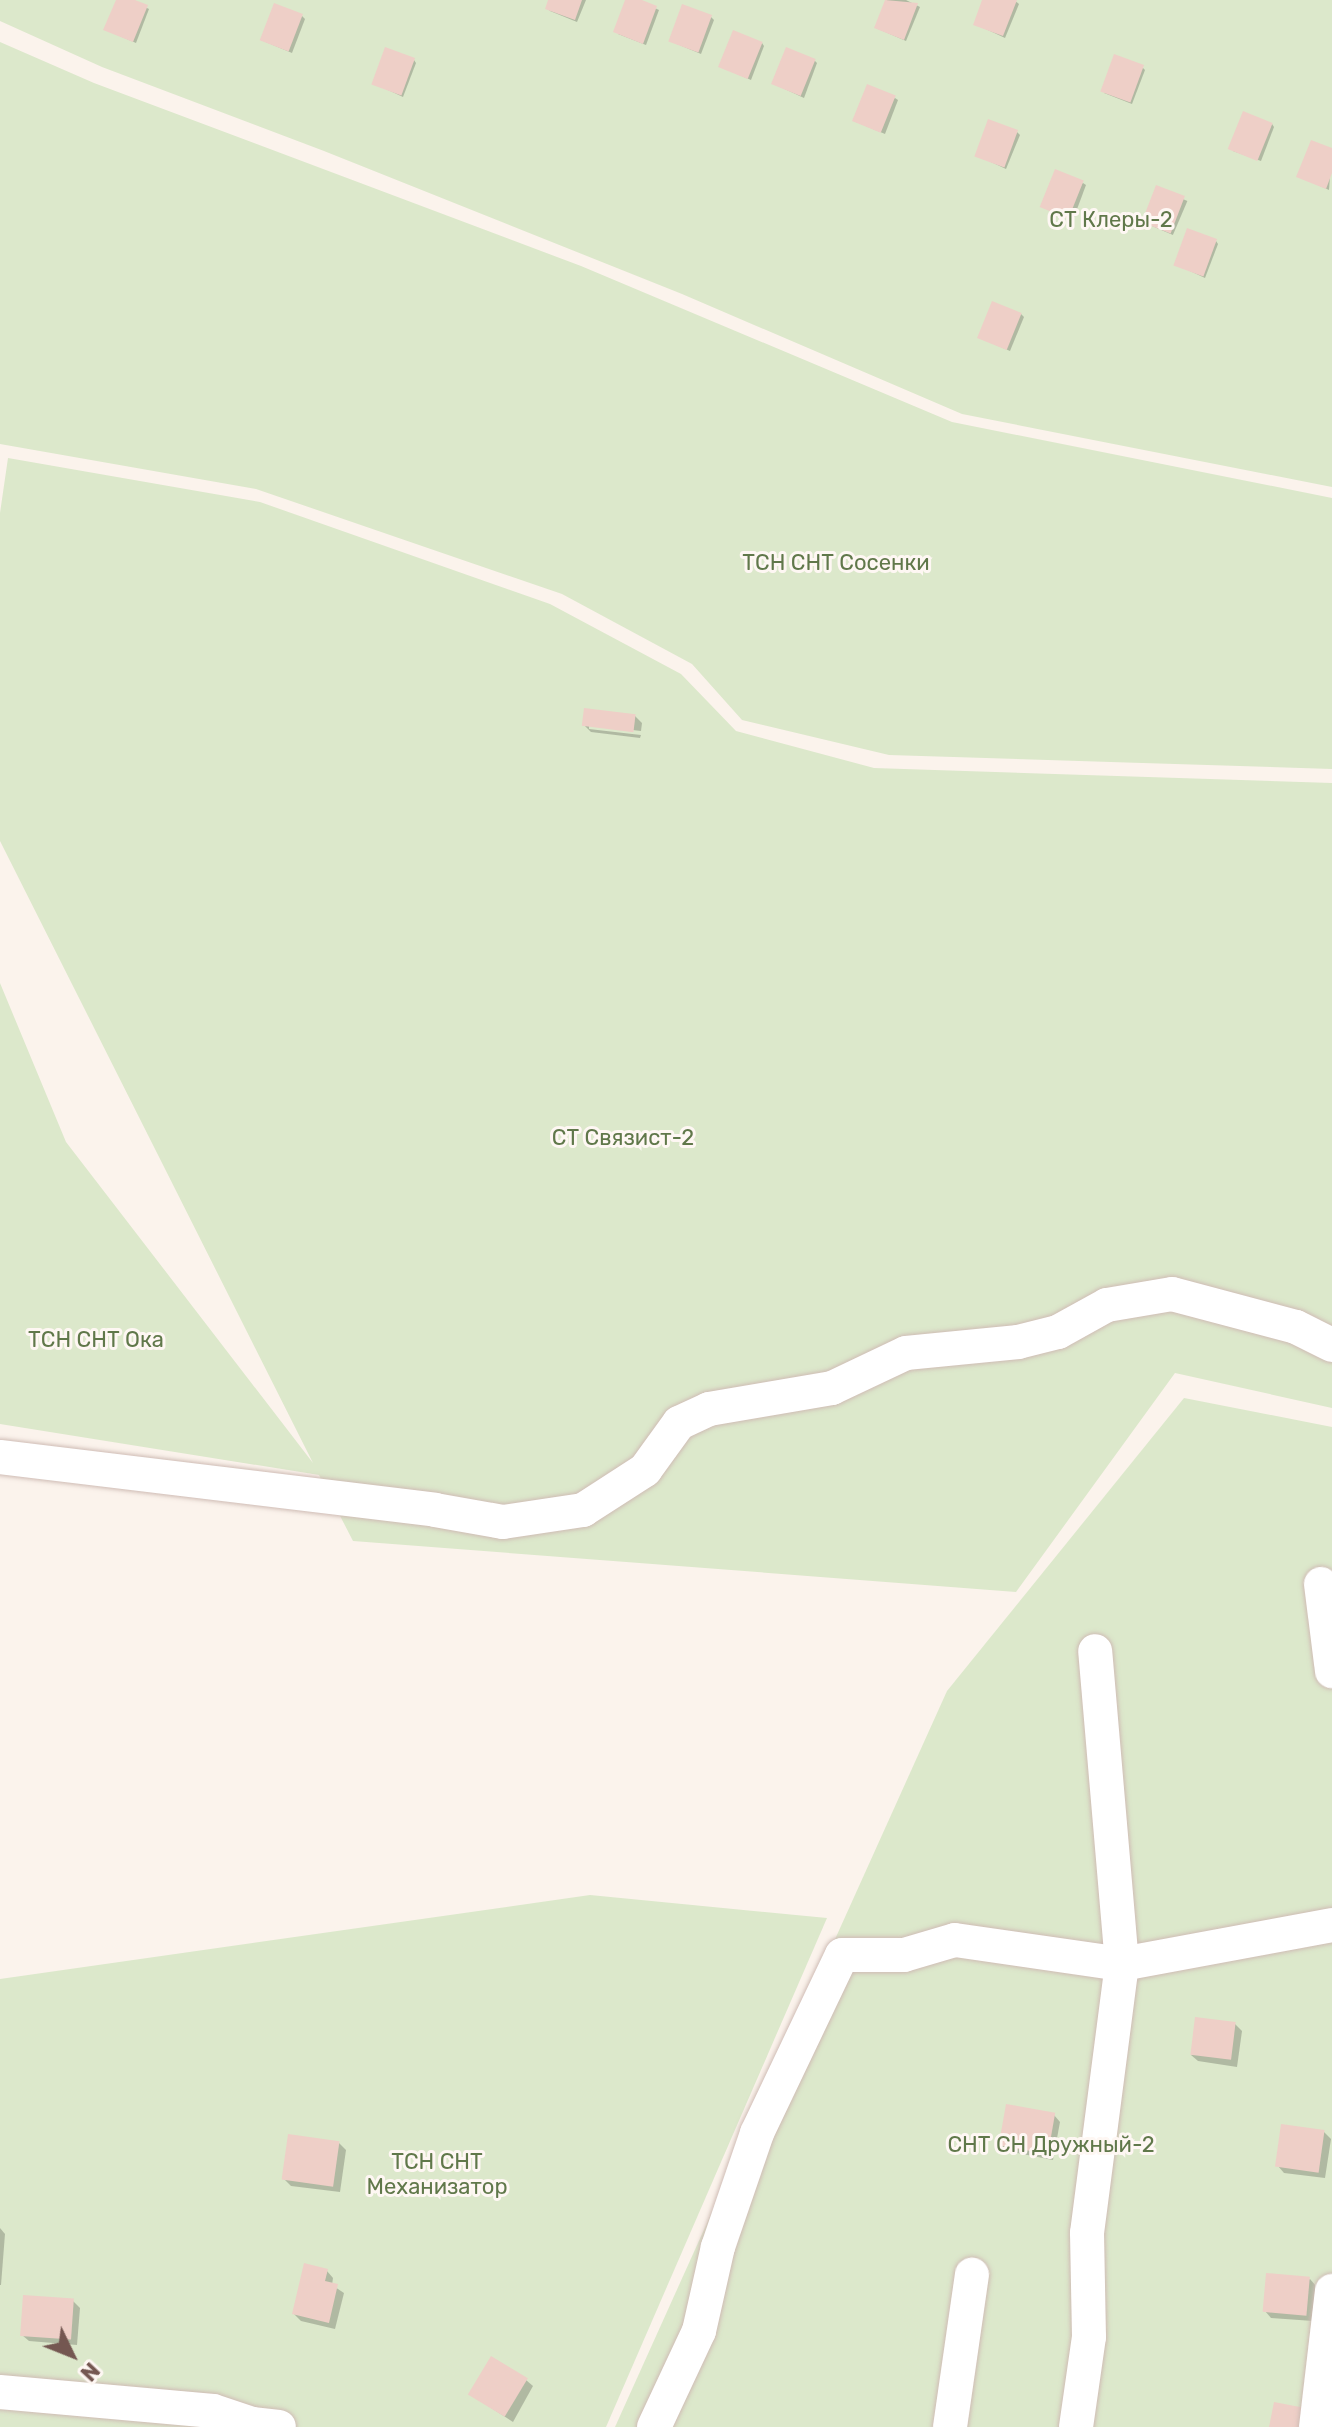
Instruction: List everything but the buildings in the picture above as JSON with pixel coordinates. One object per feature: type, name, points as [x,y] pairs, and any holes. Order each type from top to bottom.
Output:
[{"type":"street","points":[[0,1457],[435,1510],[503,1522],[583,1510],[645,1470],[679,1423],[709,1409],[832,1388],[906,1353],[1018,1342],[1058,1332],[1107,1305],[1172,1294],[1296,1327],[1332,1345]]},
{"type":"street","points":[[1321,1584],[1332,1671]]},
{"type":"street","points":[[1076,2427],[1089,2337],[1087,2233],[1122,1964],[1095,1651]]},
{"type":"street","points":[[654,2427],[699,2331],[718,2247],[757,2133],[842,1955],[904,1955],[955,1940],[1122,1964],[1332,1925]]},
{"type":"street","points":[[950,2427],[972,2275]]},
{"type":"street","points":[[1316,2427],[1332,2291]]},
{"type":"street","points":[[0,2392],[213,2411],[252,2424],[279,2427]]},
{"type":"green space","name":"СТ Клеры-2","points":[[0,0],[1332,0],[1332,487],[962,414],[682,294],[324,151],[102,67],[0,21]]},
{"type":"green space","name":"ТСН СНТ Сосенки","points":[[0,42],[94,83],[581,266],[952,422],[1332,498],[1332,769],[889,755],[742,720],[692,664],[562,594],[256,489],[0,444]]},
{"type":"green space","name":"СТ Связист-2","points":[[8,458],[260,502],[550,604],[681,674],[736,731],[874,768],[1332,783],[1332,1408],[1175,1373],[1016,1592],[353,1541],[319,1475],[0,1424],[0,983],[66,1142],[313,1463],[0,841],[0,513]]},
{"type":"green space","name":"СНТ СН Дружный-2","points":[[1184,1398],[1332,1427],[1332,2427],[615,2427],[947,1691]]},
{"type":"green space","name":"ТСН СНТ Механизатор","points":[[590,1895],[827,1918],[606,2427],[0,2427],[0,1979]]},
{"type":"park label","name":"ТСН СНТ Ока","points":[[96,1340]]}]
